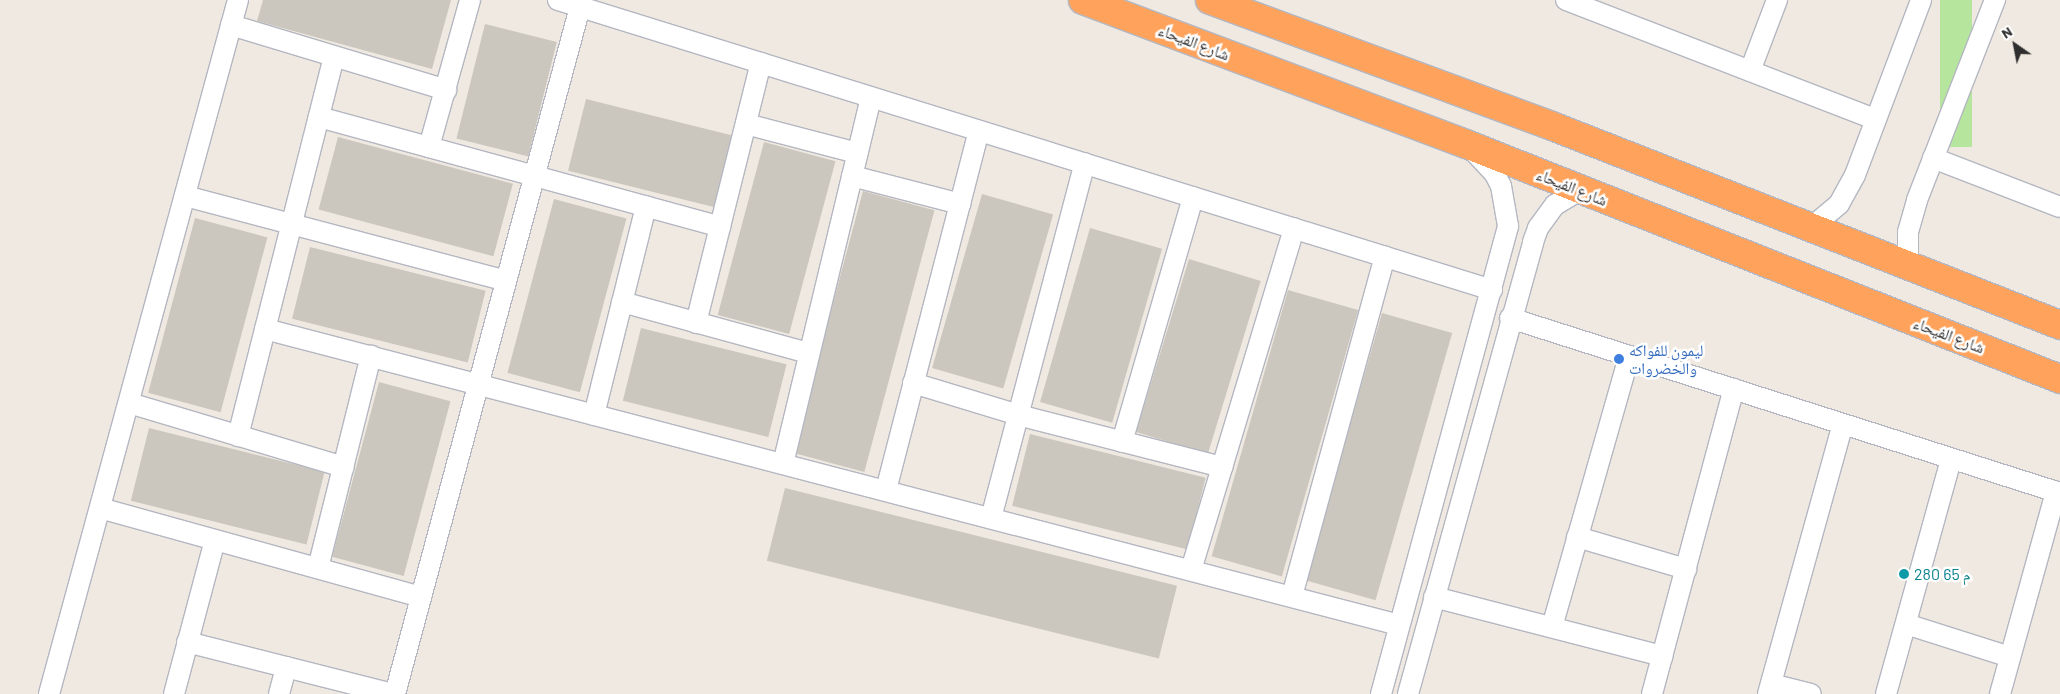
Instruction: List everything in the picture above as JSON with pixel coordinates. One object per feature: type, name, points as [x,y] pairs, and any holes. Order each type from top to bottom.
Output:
[{"type":"highway","name":"شارع الفيحاء","points":[[1083,0],[1466,144],[2060,379]]},
{"type":"highway","points":[[1210,0],[1814,226],[1908,266],[2060,325]]},
{"type":"highway","points":[[1263,68],[1278,26]]},
{"type":"street","points":[[49,694],[238,0]]},
{"type":"street","points":[[430,147],[470,0]]},
{"type":"street","points":[[558,0],[1492,290]]},
{"type":"street","points":[[1566,0],[1876,119]]},
{"type":"street","points":[[1750,71],[1777,0]]},
{"type":"street","points":[[1814,226],[1833,210],[1848,190],[1921,0]]},
{"type":"street","points":[[1908,266],[1908,232],[1933,158],[1995,0]]},
{"type":"street","points":[[188,642],[394,694],[580,7]]},
{"type":"street","points":[[232,25],[446,90]]},
{"type":"street","points":[[238,436],[334,56]]},
{"type":"street","points":[[696,323],[761,63]]},
{"type":"street","points":[[783,464],[870,97]]},
{"type":"street","points":[[319,116],[720,227]]},
{"type":"street","points":[[746,124],[857,153]]},
{"type":"street","points":[[886,490],[979,131]]},
{"type":"street","points":[[1381,694],[1508,226],[1506,206],[1495,174],[1466,144]]},
{"type":"street","points":[[1933,158],[2060,206]]},
{"type":"street","points":[[991,518],[1085,164]]},
{"type":"street","points":[[852,176],[960,204]]},
{"type":"street","points":[[1408,694],[1510,318],[1538,228],[1555,205],[1580,190]]},
{"type":"street","points":[[185,196],[506,281]]},
{"type":"street","points":[[1122,442],[1193,197]]},
{"type":"street","points":[[594,414],[646,206]]},
{"type":"street","points":[[1191,570],[1294,228]]},
{"type":"street","points":[[1292,596],[1385,256]]},
{"type":"street","points":[[622,302],[809,353]]},
{"type":"street","points":[[1510,318],[2058,493],[2000,694]]},
{"type":"street","points":[[265,329],[1399,624]]},
{"type":"street","points":[[318,568],[371,356]]},
{"type":"street","points":[[1552,627],[1629,356]]},
{"type":"street","points":[[914,383],[1018,414],[1222,468]]},
{"type":"street","points":[[1652,694],[1734,389]]},
{"type":"street","points":[[128,403],[344,467]]},
{"type":"street","points":[[1811,694],[1770,689],[1842,424]]},
{"type":"street","points":[[1886,694],[1952,459]]},
{"type":"street","points":[[1434,497],[1460,504]]},
{"type":"street","points":[[100,508],[421,597]]},
{"type":"street","points":[[1577,537],[1686,569]]},
{"type":"street","points":[[174,694],[215,540]]},
{"type":"street","points":[[1434,596],[1662,656]]},
{"type":"street","points":[[1906,624],[2010,657]]},
{"type":"street","points":[[279,694],[286,667]]},
{"type":"green space","points":[[1940,0],[1972,0],[1972,147],[1940,147]]},
{"type":"building","points":[[263,0],[451,0],[432,69],[257,21]]},
{"type":"building","points":[[485,24],[557,42],[528,156],[456,138]]},
{"type":"building","points":[[586,99],[732,135],[714,207],[568,171]]},
{"type":"building","points":[[338,137],[513,184],[493,256],[319,209]]},
{"type":"building","points":[[764,142],[835,161],[789,334],[718,315]]},
{"type":"building","points":[[863,191],[934,210],[864,472],[793,453]]},
{"type":"building","points":[[982,194],[1053,214],[1003,388],[932,368]]},
{"type":"building","points":[[554,199],[626,218],[580,392],[507,373]]},
{"type":"building","points":[[195,218],[267,237],[221,412],[148,393]]},
{"type":"building","points":[[1090,228],[1162,249],[1112,423],[1040,402]]},
{"type":"building","points":[[310,247],[486,291],[468,363],[292,319]]},
{"type":"building","points":[[1189,259],[1261,281],[1208,454],[1136,432]]},
{"type":"building","points":[[1288,290],[1358,310],[1282,576],[1212,556]]},
{"type":"building","points":[[1382,313],[1452,333],[1376,600],[1305,580]]},
{"type":"building","points":[[641,328],[787,364],[768,437],[623,401]]},
{"type":"building","points":[[379,382],[450,401],[404,576],[332,557]]},
{"type":"building","points":[[149,428],[325,472],[306,545],[131,501]]},
{"type":"building","points":[[1030,434],[1206,478],[1188,550],[1012,506]]},
{"type":"building","points":[[785,488],[1177,586],[1159,659],[767,561]]},
{"type":"place","name":"ليمون للفواكه والخضروات","points":[[1619,359]]},
{"type":"place","name":"280 م 65","points":[[1904,574]]}]
